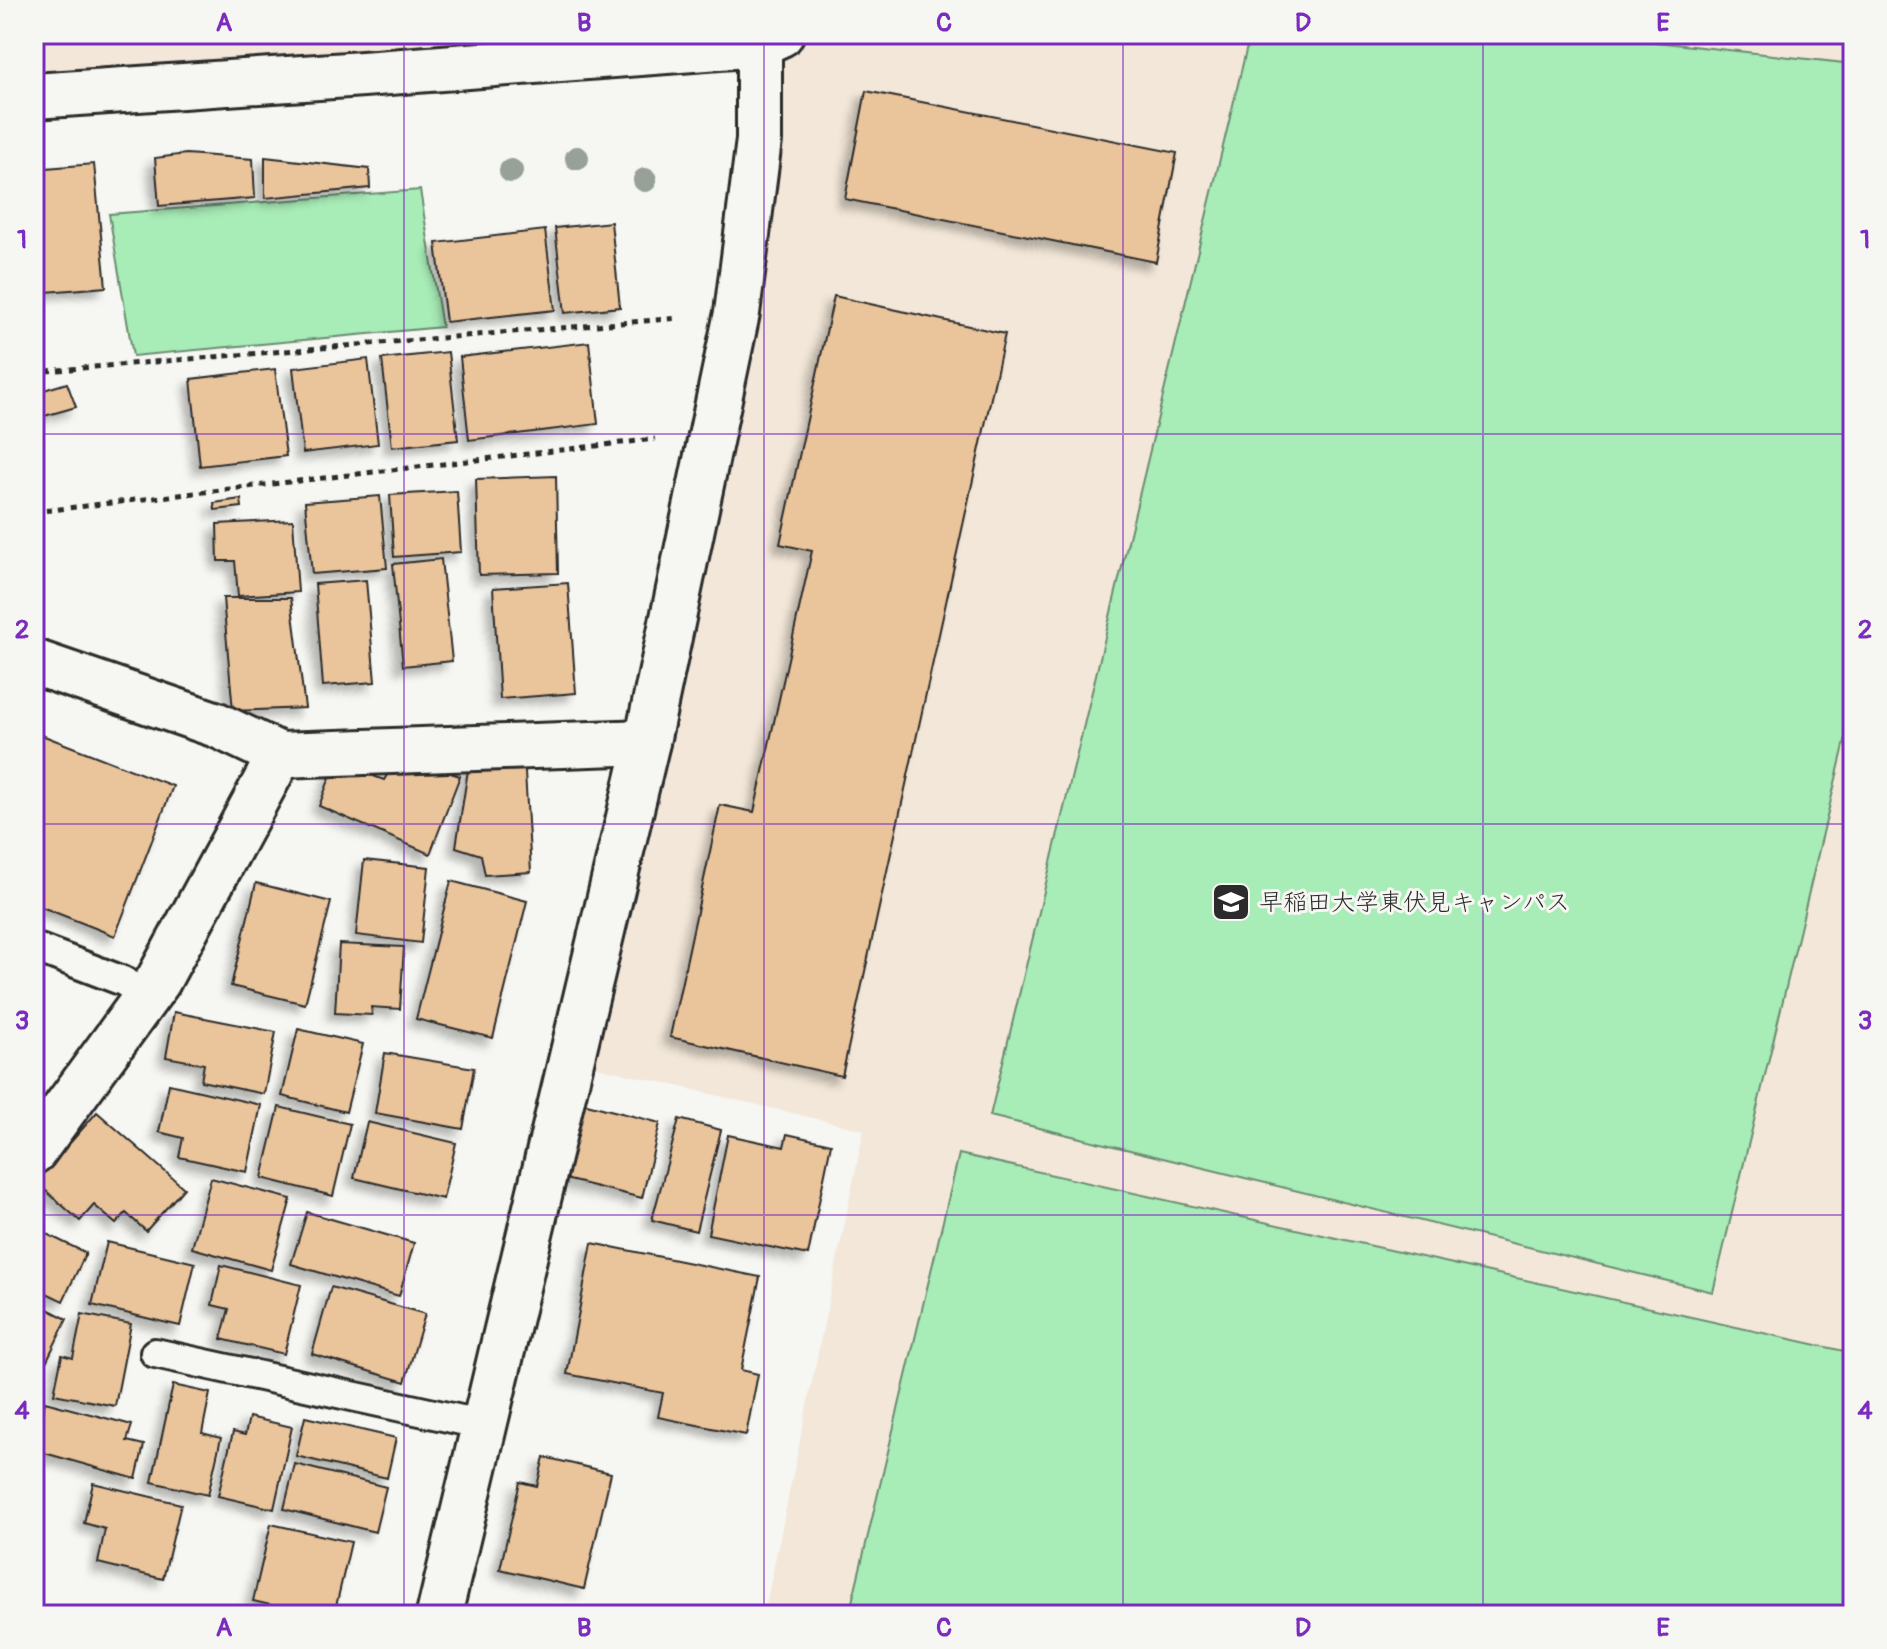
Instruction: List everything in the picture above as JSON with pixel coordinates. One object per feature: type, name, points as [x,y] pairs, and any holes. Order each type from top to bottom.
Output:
[{"type":"street","points":[[34,96],[348,76],[770,39],[737,313],[647,742],[439,1615]]},
{"type":"street","points":[[34,662],[217,725],[280,755],[647,742]]},
{"type":"street","points":[[34,1151],[147,996],[280,755]]},
{"type":"lane","points":[[34,947],[123,981],[147,996]]},
{"type":"lane","points":[[155,1353],[484,1425]]},
{"type":"path","points":[[34,372],[737,313]]},
{"type":"path","points":[[34,512],[649,440]]},
{"type":"shaded area","name":"早稲田大学東伏見キャンパス","points":[[34,34],[1853,34],[1853,1615],[764,1615],[864,1130],[571,1061],[647,742],[759,44],[34,96]]},
{"type":"green space","points":[[1250,34],[1584,34],[1853,64],[1853,708],[1713,1292],[990,1116]]},
{"type":"green space","points":[[420,190],[442,327],[133,356],[109,214]]},
{"type":"green space","points":[[959,1154],[1853,1353],[1853,1615],[849,1615]]},
{"type":"building","points":[[866,91],[1177,153],[1156,262],[845,199]]},
{"type":"building","points":[[186,154],[253,159],[255,198],[159,206],[155,158]]},
{"type":"building","points":[[265,157],[369,169],[370,188],[265,198]]},
{"type":"building","points":[[94,164],[106,287],[34,293],[34,169]]},
{"type":"building","points":[[611,222],[620,307],[565,313],[555,228]]},
{"type":"building","points":[[545,230],[555,310],[446,322],[436,243]]},
{"type":"building","points":[[834,296],[1005,334],[842,1076],[670,1037],[720,805],[754,812],[812,551],[780,544]]},
{"type":"building","points":[[589,342],[598,424],[469,440],[460,357]]},
{"type":"building","points":[[448,352],[458,440],[392,447],[382,359]]},
{"type":"building","points":[[368,359],[378,444],[303,453],[293,368]]},
{"type":"building","points":[[275,369],[286,456],[200,466],[191,379]]},
{"type":"building","points":[[67,383],[76,407],[34,419],[34,393]]},
{"type":"building","points":[[556,476],[558,573],[479,575],[476,479]]},
{"type":"building","points":[[457,491],[461,552],[394,557],[390,495]]},
{"type":"building","points":[[380,496],[387,568],[312,574],[305,502]]},
{"type":"building","points":[[241,499],[242,507],[215,510],[214,503]]},
{"type":"building","points":[[293,520],[298,592],[238,596],[235,561],[218,561],[217,524]]},
{"type":"building","points":[[441,559],[452,661],[403,666],[393,564]]},
{"type":"building","points":[[366,580],[375,682],[323,686],[315,584]]},
{"type":"building","points":[[568,583],[576,693],[500,699],[493,588]]},
{"type":"building","points":[[223,598],[291,598],[305,708],[233,711]]},
{"type":"building","points":[[34,732],[173,786],[115,936],[34,904]]},
{"type":"building","points":[[524,755],[531,872],[485,875],[481,855],[456,847],[470,757]]},
{"type":"building","points":[[398,757],[460,776],[430,854],[319,806],[336,762],[384,780]]},
{"type":"building","points":[[364,860],[429,867],[421,943],[356,935]]},
{"type":"building","points":[[451,881],[527,901],[493,1038],[416,1019]]},
{"type":"building","points":[[256,883],[331,902],[305,1004],[231,986]]},
{"type":"building","points":[[339,944],[404,947],[400,1009],[371,1007],[372,1015],[335,1013]]},
{"type":"building","points":[[174,1012],[276,1032],[264,1094],[201,1081],[204,1064],[166,1057]]},
{"type":"building","points":[[298,1029],[363,1044],[346,1112],[282,1096]]},
{"type":"building","points":[[385,1053],[474,1068],[463,1129],[375,1113]]},
{"type":"building","points":[[169,1084],[261,1105],[247,1172],[179,1157],[183,1138],[159,1132]]},
{"type":"building","points":[[579,1102],[660,1123],[642,1198],[561,1178]]},
{"type":"building","points":[[279,1107],[350,1124],[333,1196],[262,1178]]},
{"type":"building","points":[[97,1112],[184,1188],[146,1231],[126,1213],[116,1224],[94,1205],[80,1221],[36,1182]]},
{"type":"building","points":[[679,1119],[721,1130],[696,1231],[652,1220]]},
{"type":"building","points":[[367,1122],[456,1143],[443,1199],[354,1178]]},
{"type":"building","points":[[787,1134],[831,1144],[808,1255],[708,1234],[728,1135],[784,1147]]},
{"type":"building","points":[[211,1178],[291,1199],[271,1270],[192,1248]]},
{"type":"building","points":[[307,1212],[414,1243],[399,1296],[291,1264]]},
{"type":"building","points":[[34,1228],[86,1253],[63,1301],[34,1287]]},
{"type":"building","points":[[107,1242],[195,1263],[180,1326],[92,1305]]},
{"type":"building","points":[[592,1243],[760,1277],[741,1370],[758,1374],[746,1435],[658,1417],[663,1393],[567,1374]]},
{"type":"building","points":[[221,1265],[301,1285],[284,1354],[221,1339],[229,1309],[212,1305]]},
{"type":"building","points":[[331,1287],[425,1314],[405,1382],[312,1354]]},
{"type":"building","points":[[34,1302],[67,1319],[34,1387]]},
{"type":"building","points":[[82,1314],[131,1324],[115,1406],[54,1394],[62,1355],[73,1358]]},
{"type":"building","points":[[173,1385],[210,1393],[202,1433],[221,1438],[208,1495],[152,1482]]},
{"type":"building","points":[[45,1402],[132,1425],[127,1441],[144,1445],[136,1479],[34,1450]]},
{"type":"building","points":[[249,1417],[292,1427],[274,1509],[218,1496],[233,1432],[245,1435]]},
{"type":"building","points":[[305,1417],[396,1438],[387,1478],[296,1456]]},
{"type":"building","points":[[544,1457],[611,1473],[584,1589],[500,1569],[520,1482],[537,1486]]},
{"type":"building","points":[[295,1464],[386,1487],[375,1532],[284,1509]]},
{"type":"building","points":[[93,1483],[181,1504],[163,1579],[98,1563],[105,1529],[84,1523]]},
{"type":"building","points":[[271,1524],[351,1542],[334,1615],[313,1615],[253,1601]]},
{"type":"place","name":"早稲田大学東伏見キャンパス","points":[[1231,902]]}]
